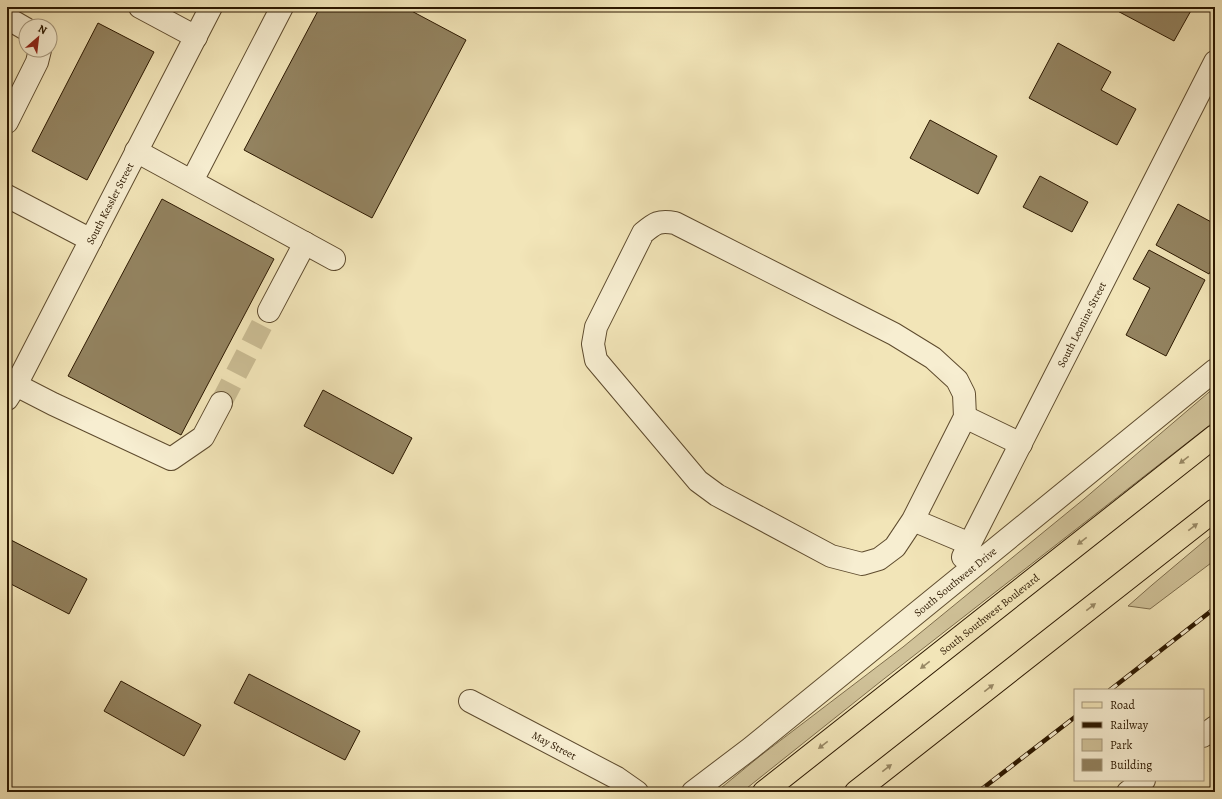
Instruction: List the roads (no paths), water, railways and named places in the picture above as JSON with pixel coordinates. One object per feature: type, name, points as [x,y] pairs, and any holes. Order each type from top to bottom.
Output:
[{"type":"main road","name":"South Southwest Boulevard","points":[[764,792],[1215,436]]},
{"type":"main road","points":[[856,792],[1215,510]]},
{"type":"street","points":[[140,7],[196,37]]},
{"type":"street","name":"South Kessler Street","points":[[11,392],[211,7]]},
{"type":"street","points":[[192,181],[282,7]]},
{"type":"street","points":[[7,18],[18,24]]},
{"type":"street","points":[[7,122],[38,58]]},
{"type":"street","name":"South Leonine Street","points":[[949,586],[1215,62]]},
{"type":"street","points":[[136,151],[334,259]]},
{"type":"street","points":[[7,196],[91,240]]},
{"type":"street","points":[[663,221],[675,223],[894,334],[933,358],[956,380],[964,394],[965,417],[914,520],[895,547],[879,559],[862,564],[831,556],[717,495],[698,481],[596,360],[593,344],[596,327],[643,234],[653,224],[663,221]]},
{"type":"street","points":[[269,311],[305,244]]},
{"type":"street","name":"South Southwest Drive","points":[[693,792],[757,743],[1215,370]]},
{"type":"street","points":[[11,392],[53,404],[171,459],[203,437],[221,403]]},
{"type":"street","points":[[965,417],[1021,444]]},
{"type":"street","points":[[914,520],[970,544]]},
{"type":"street","name":"May Street","points":[[470,702],[617,778],[637,792]]},
{"type":"street","points":[[1204,735],[1215,727]]},
{"type":"street","points":[[1128,792],[1143,781]]},
{"type":"tunnel","points":[[221,403],[269,311]]},
{"type":"railway","points":[[1111,689],[1215,608]]},
{"type":"railway","points":[[978,792],[1074,718]]}]
